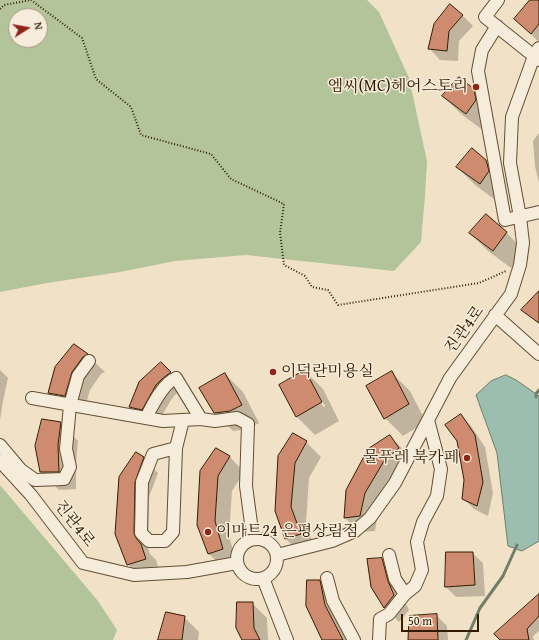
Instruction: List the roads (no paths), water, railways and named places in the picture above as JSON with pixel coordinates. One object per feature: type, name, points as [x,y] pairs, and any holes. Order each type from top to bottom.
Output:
[{"type":"street","points":[[498,0],[485,17],[537,55]]},
{"type":"street","points":[[497,26],[482,50],[478,71],[505,220],[539,212]]},
{"type":"street","name":"진관4로","points":[[277,555],[332,540],[355,531],[370,518],[395,483],[450,378],[511,294],[520,265],[523,243],[520,217],[510,163],[512,117],[537,55]]},
{"type":"street","points":[[495,315],[539,354]]},
{"type":"street","points":[[0,445],[21,470],[35,480],[64,479],[70,467],[66,449],[70,404],[78,376],[89,361]]},
{"type":"street","points":[[146,418],[152,405],[170,381],[176,378],[201,419]]},
{"type":"street","points":[[32,398],[163,422],[201,419],[215,421],[237,418],[248,424],[246,486],[253,538]]},
{"type":"street","points":[[176,448],[153,454],[142,482],[141,533],[149,541],[165,541],[173,532],[176,448],[183,420]]},
{"type":"street","points":[[379,640],[380,620],[389,614],[405,594],[415,586],[422,570],[417,542],[423,522],[437,496],[441,469],[428,420]]},
{"type":"street","name":"진관4로","points":[[0,460],[31,495],[83,563],[134,575],[186,572],[237,563]]},
{"type":"street","points":[[253,538],[260,538],[272,544],[276,549],[277,555],[275,569],[263,578],[250,578],[244,575],[237,563],[238,550],[247,540],[253,538]]},
{"type":"street","points":[[389,555],[396,579],[405,594]]},
{"type":"street","points":[[263,578],[287,640]]},
{"type":"street","points":[[327,578],[333,601],[354,640]]},
{"type":"waterway","points":[[536,397],[539,390]]},
{"type":"waterway","points":[[466,640],[480,608],[503,576],[517,545]]},
{"type":"place","name":"엠씨(MC)헤어스토리","points":[[476,87]]},
{"type":"place","name":"이덕란미용실","points":[[273,372]]},
{"type":"place","name":"물푸레 북카페","points":[[467,458]]},
{"type":"place","name":"이마트24 은평상림점","points":[[208,532]]}]
